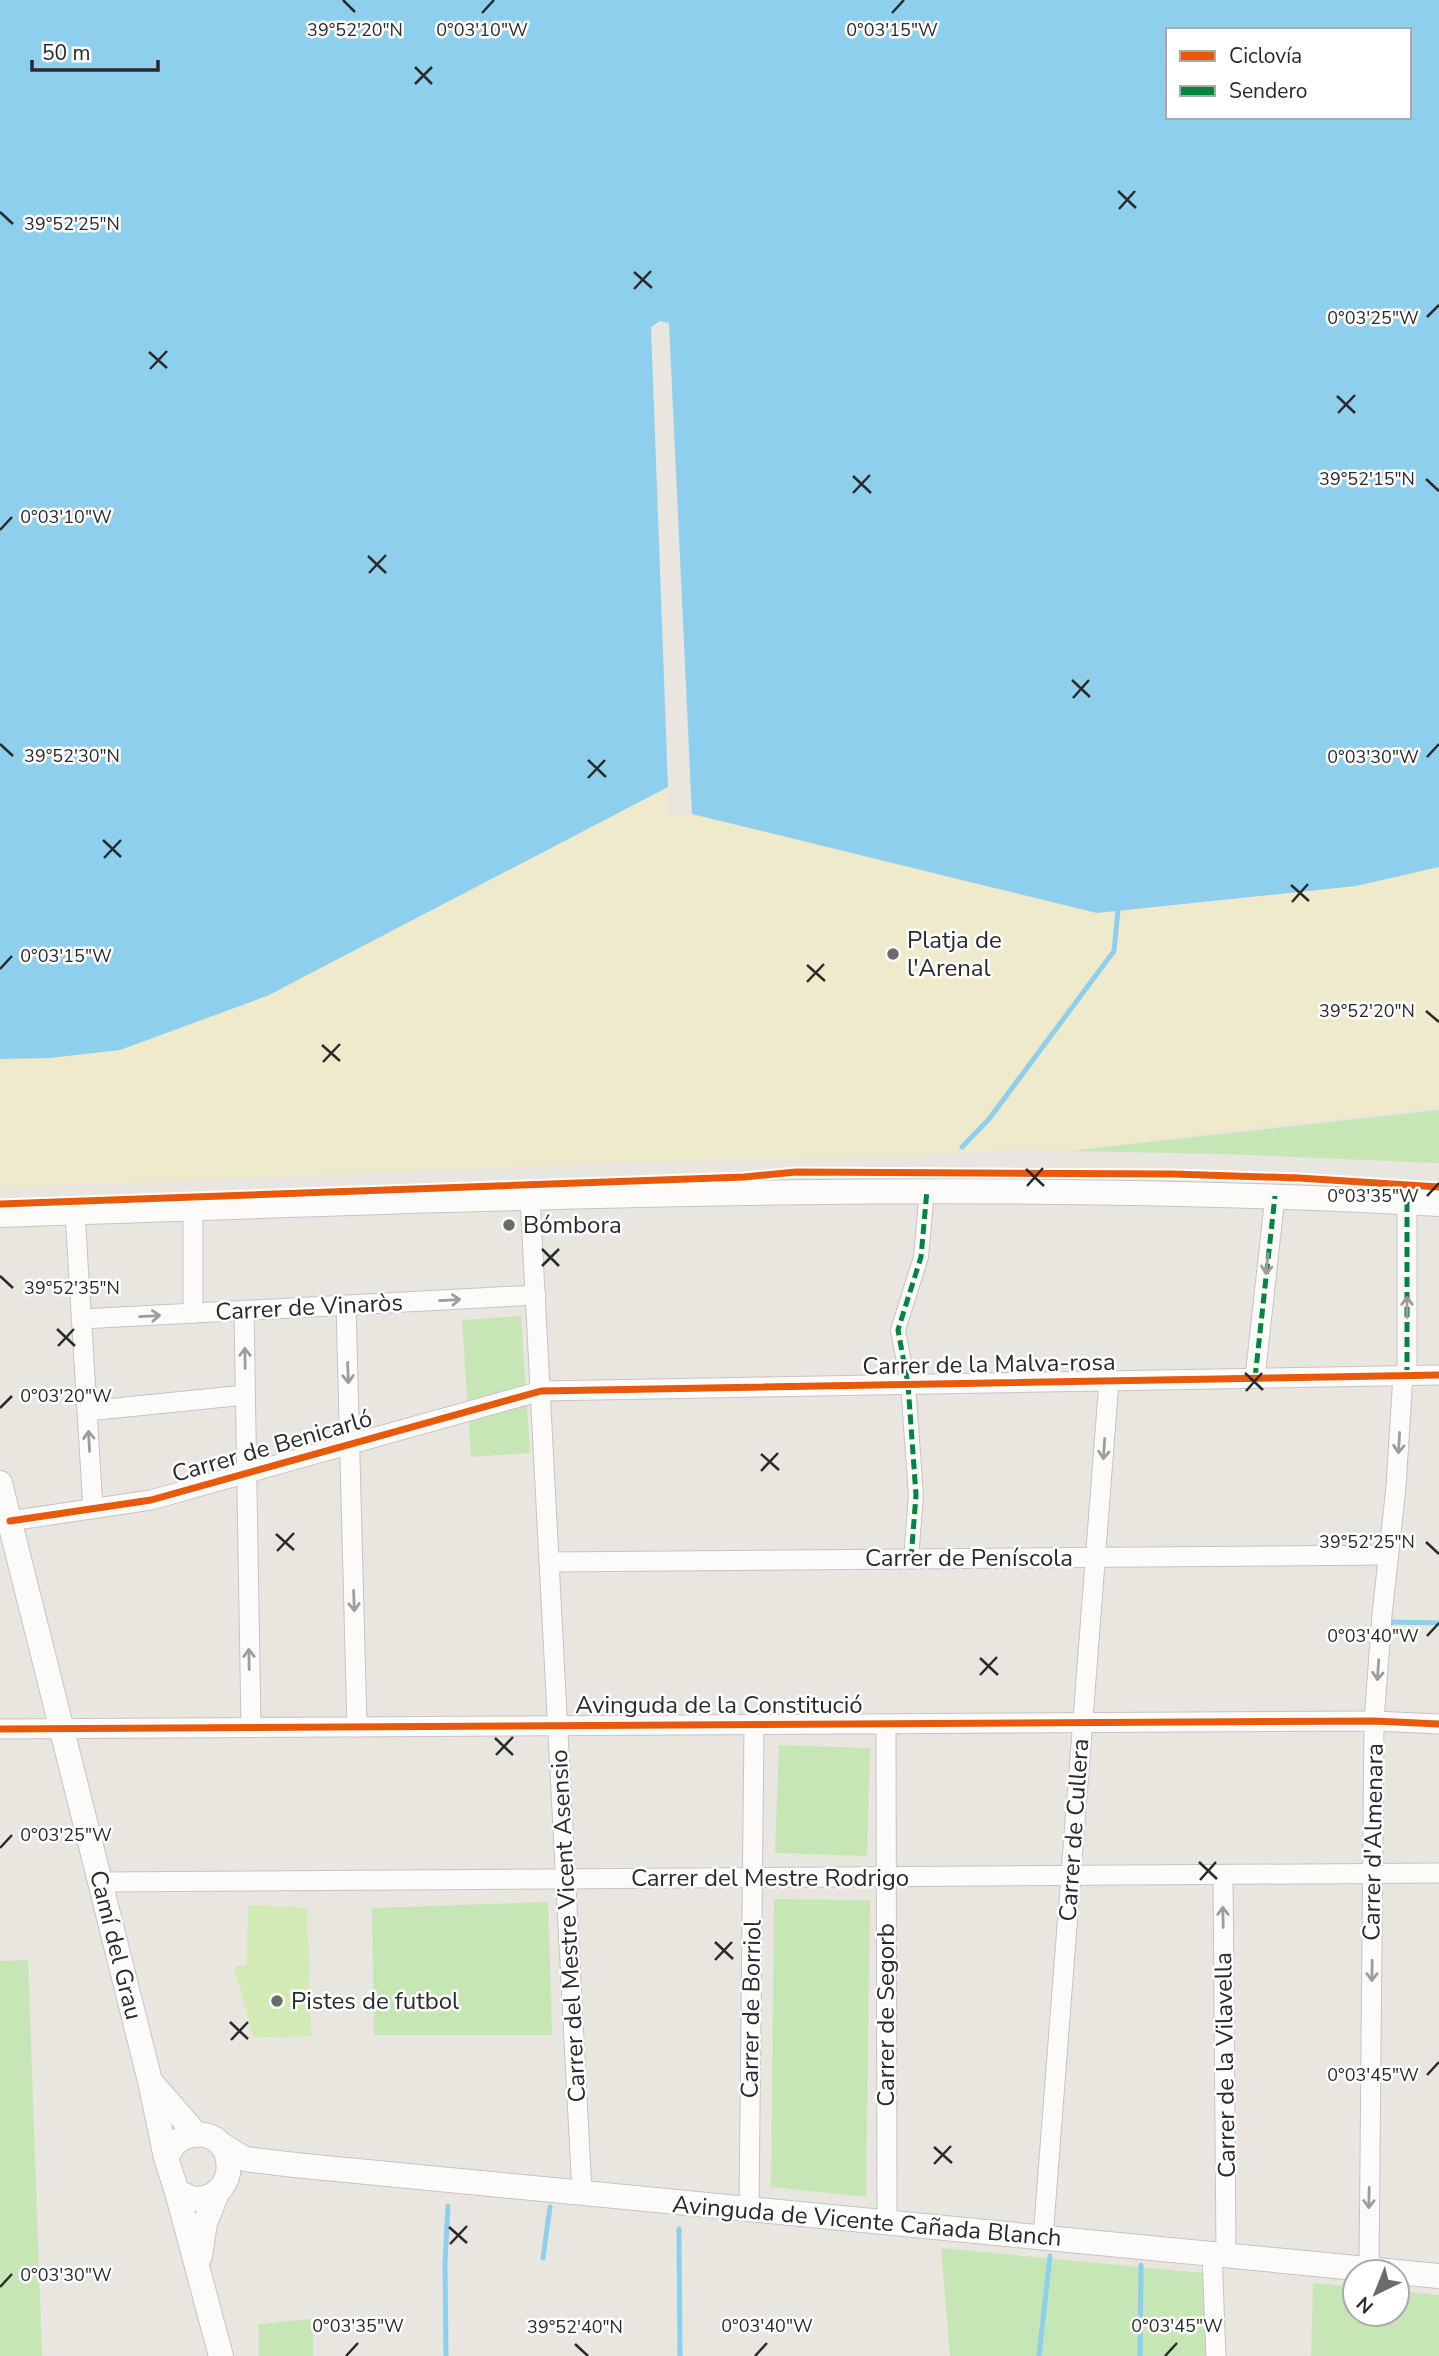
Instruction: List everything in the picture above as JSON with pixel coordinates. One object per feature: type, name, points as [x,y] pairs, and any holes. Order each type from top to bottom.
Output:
[{"type":"street","points":[[911,1559],[916,1495],[908,1384],[898,1330],[922,1256],[927,1190]]},
{"type":"street","points":[[0,1215],[530,1197],[927,1190],[1275,1196],[1439,1204]]},
{"type":"street","points":[[1255,1378],[1275,1196]]},
{"type":"street","name":"Carrer del Mestre Vicent Asensio","points":[[530,1197],[582,2193]]},
{"type":"street","name":"Carrer d'Almenara","points":[[1369,2258],[1374,1721],[1405,1375],[1407,1202]]},
{"type":"street","points":[[193,1209],[193,1313]]},
{"type":"street","points":[[75,1213],[93,1509]]},
{"type":"street","name":"Carrer de Vinaròs","points":[[82,1319],[536,1295]]},
{"type":"street","points":[[346,1305],[357,1727]]},
{"type":"street","points":[[244,1311],[251,1727]]},
{"type":"street","name":"Carrer de la Malva-rosa","points":[[541,1391],[1439,1375]]},
{"type":"street","name":"Carrer de Cullera","points":[[1043,2238],[1109,1381]]},
{"type":"street","name":"Carrer de Benicarló","points":[[10,1521],[151,1500],[541,1391]]},
{"type":"street","points":[[87,1411],[245,1395]]},
{"type":"street","name":"Camí del Grau","points":[[0,1483],[150,2081],[166,2158]]},
{"type":"street","name":"Carrer de Peníscola","points":[[549,1562],[1389,1555]]},
{"type":"street","name":"Avinguda de la Constitució","points":[[0,1729],[1083,1722],[1374,1721],[1439,1724]]},
{"type":"street","name":"Carrer de Borriol","points":[[749,2209],[754,1724]]},
{"type":"street","name":"Carrer de Segorb","points":[[886,1724],[887,2222]]},
{"type":"street","name":"Carrer del Mestre Rodrigo","points":[[100,1882],[1439,1873]]},
{"type":"street","name":"Carrer de la Vilavella","points":[[1216,2356],[1223,1874]]},
{"type":"street","name":"Camí del Grau","points":[[150,2081],[196,2134]]},
{"type":"street","points":[[198,2267],[205,2223],[229,2173],[229,2158],[222,2146],[211,2137],[196,2134],[183,2137],[172,2146],[166,2158],[221,2356]]},
{"type":"street","name":"Avinguda de Vicente Cañada Blanch","points":[[222,2146],[245,2159],[295,2165],[1341,2266]]},
{"type":"street","name":"Avinguda de Vicente Cañada Blanch","points":[[220,2189],[252,2175],[295,2165]]},
{"type":"street","points":[[177,2192],[197,2199],[220,2189]]},
{"type":"street","name":"Avinguda de Vicente Cañada Blanch","points":[[1411,2273],[1439,2276]]},
{"type":"green space","points":[[1439,1110],[1439,1163],[1070,1151]]},
{"type":"green space","points":[[521,1316],[530,1453],[471,1457],[462,1320]]},
{"type":"green space","points":[[779,1745],[870,1748],[867,1856],[775,1853]]},
{"type":"green space","points":[[774,1899],[870,1900],[866,2197],[771,2187]]},
{"type":"green space","points":[[548,1902],[552,2035],[374,2035],[372,1908]]},
{"type":"green space","name":"Pistes de futbol","points":[[248,1905],[307,1908],[311,2036],[254,2038],[234,1967],[247,1965]]},
{"type":"green space","points":[[28,1960],[42,2356],[0,2356],[0,1961]]},
{"type":"green space","points":[[941,2248],[1203,2273],[1208,2356],[950,2356]]},
{"type":"green space","points":[[1313,2283],[1341,2286],[1341,2328],[1411,2328],[1411,2292],[1439,2295],[1439,2356],[1311,2356]]},
{"type":"green space","points":[[313,2319],[313,2356],[259,2356],[259,2324]]},
{"type":"sand","name":"Platja de l'Arenal","points":[[668,787],[669,815],[693,814],[1097,913],[1356,886],[1439,867],[1439,1108],[1070,1151],[1027,1149],[885,1157],[608,1163],[0,1188],[0,1059],[50,1058],[120,1050],[267,996]]},
{"type":"water","points":[[0,0],[1439,0],[1439,867],[1356,886],[1097,913],[692,814],[669,323],[660,321],[651,327],[668,787],[267,996],[120,1050],[50,1058],[0,1059]]},
{"type":"waterway","points":[[962,1147],[989,1119],[1114,951],[1118,910]]},
{"type":"waterway","points":[[1388,1622],[1439,1623]]},
{"type":"waterway","points":[[446,2356],[445,2262],[448,2206]]},
{"type":"waterway","points":[[543,2258],[550,2207]]},
{"type":"waterway","points":[[679,2229],[680,2356]]},
{"type":"waterway","points":[[1039,2356],[1050,2256]]},
{"type":"waterway","points":[[1140,2356],[1141,2265]]},
{"type":"marked path","points":[[911,1559],[916,1495],[908,1384],[898,1330],[921,1257],[927,1190]]},
{"type":"marked path","points":[[1255,1378],[1275,1196]]},
{"type":"marked path","points":[[1407,1202],[1407,1375]]},
{"type":"cycle path","points":[[0,1204],[744,1177],[796,1172],[1173,1174],[1299,1178],[1439,1187]]},
{"type":"cycle path","points":[[10,1521],[151,1500],[541,1391],[1439,1375]]},
{"type":"cycle path","points":[[0,1729],[1374,1721],[1439,1724]]},
{"type":"place","name":"Platja de l'Arenal","points":[[893,954]]},
{"type":"place","name":"Bómbora","points":[[509,1225]]},
{"type":"place","name":"Pistes de futbol","points":[[277,2001]]}]
